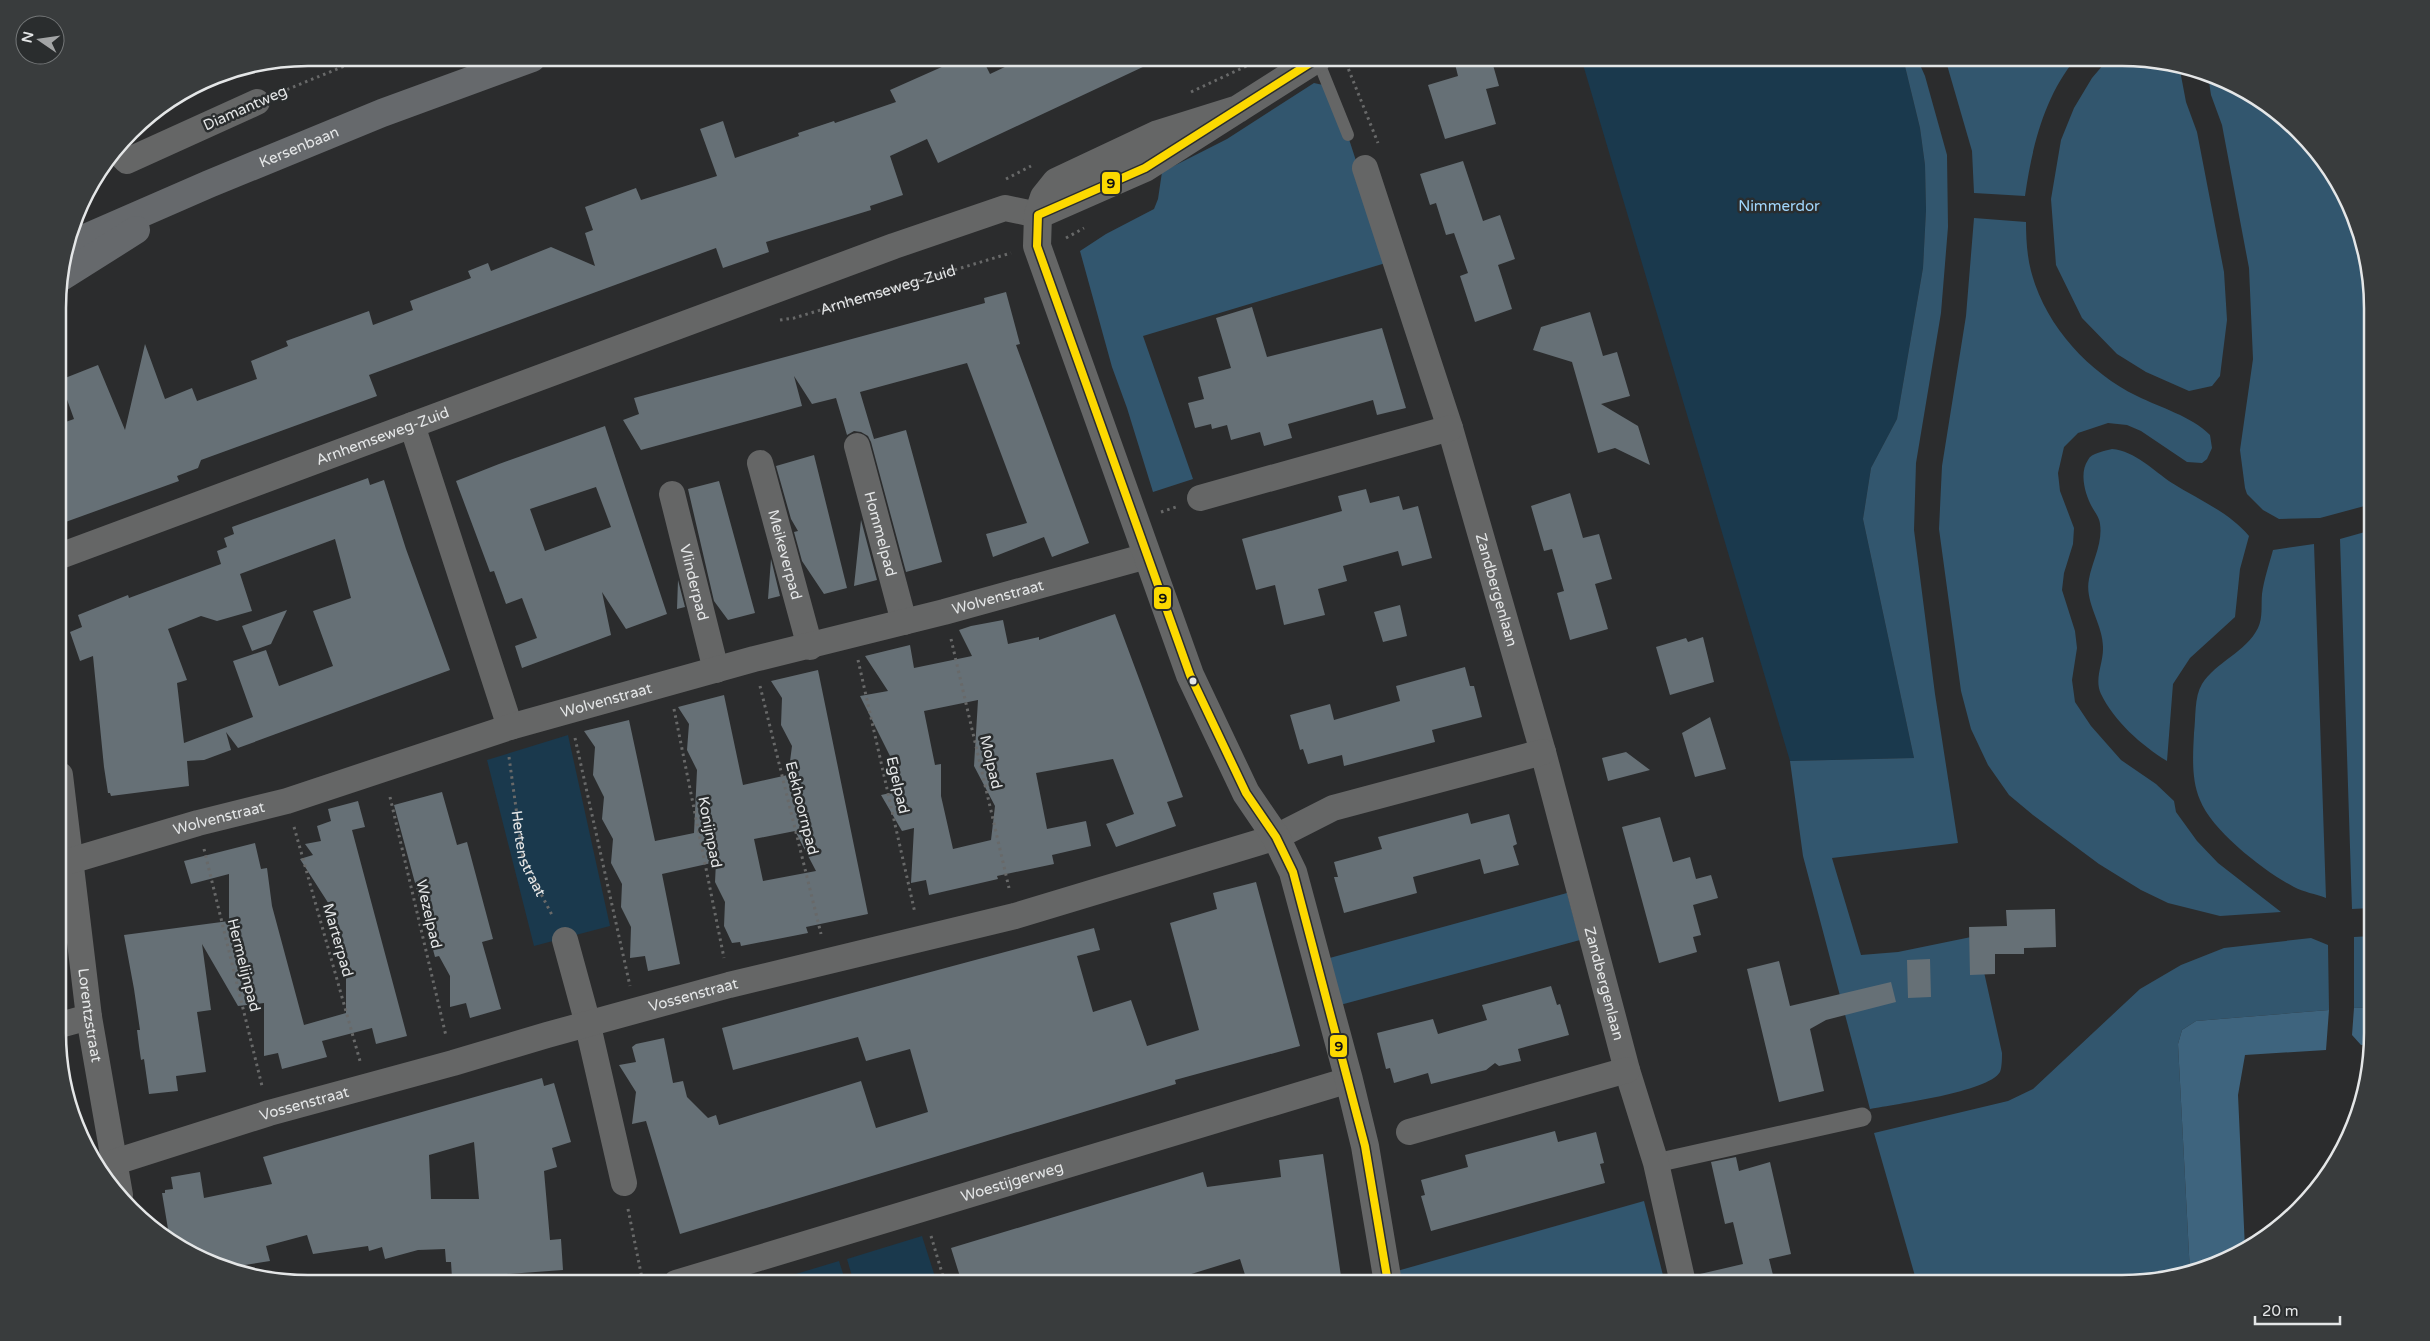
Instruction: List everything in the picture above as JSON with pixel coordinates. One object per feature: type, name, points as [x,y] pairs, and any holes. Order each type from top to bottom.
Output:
[{"type":"main road","name":"Kersenbaan","points":[[75,242],[382,112],[510,66]]},
{"type":"main road","points":[[69,273],[209,184]]},
{"type":"street","points":[[1305,66],[1145,168],[1038,215],[1037,246],[1190,675],[1246,793],[1276,837],[1293,872],[1350,1080],[1365,1146],[1387,1275]]},
{"type":"street","name":"Diamantweg","points":[[122,156],[257,102]]},
{"type":"street","name":"Zandbergenlaan","points":[[1365,168],[1450,428],[1543,752],[1627,1070],[1656,1164],[1681,1275]]},
{"type":"street","name":"Arnhemseweg-Zuid","points":[[66,554],[894,246],[1006,208],[1038,215]]},
{"type":"street","points":[[412,425],[510,727]]},
{"type":"street","points":[[1200,498],[1450,428]]},
{"type":"street","name":"Hommelpad","points":[[857,446],[904,622]]},
{"type":"street","name":"Meikeverpad","points":[[760,463],[810,647]]},
{"type":"street","name":"Vlinderpad","points":[[672,494],[716,670]]},
{"type":"street","name":"Wolvenstraat","points":[[70,861],[198,823],[287,801],[510,727],[754,659],[810,647],[944,612],[1147,556]]},
{"type":"street","points":[[1276,837],[1334,808],[1543,752]]},
{"type":"street","name":"Lorentzstraat","points":[[66,827],[89,1017],[118,1183]]},
{"type":"street","name":"Vossenstraat","points":[[115,1162],[269,1113],[453,1064],[635,1010],[1016,916],[1276,837]]},
{"type":"street","points":[[565,940],[587,1024],[624,1183]]},
{"type":"street","points":[[66,1023],[89,1017]]},
{"type":"street","points":[[1409,1132],[1627,1070]]},
{"type":"street","name":"Woestijgerweg","points":[[703,1275],[1350,1080]]},
{"type":"street","points":[[1656,1164],[1862,1117]]},
{"type":"lane","points":[[1321,66],[1348,135]]},
{"type":"path","name":"Diamantweg","points":[[257,102],[345,66]]},
{"type":"path","points":[[1227,76],[1248,66]]},
{"type":"path","name":"Arnhemseweg-Zuid","points":[[774,320],[794,318],[1068,238]]},
{"type":"path","name":"Molpad","points":[[944,612],[1016,916]]},
{"type":"path","name":"Egelpad","points":[[852,635],[921,940]]},
{"type":"path","name":"Eekhoornpad","points":[[754,659],[828,962]]},
{"type":"path","name":"Konijnpad","points":[[668,683],[729,986]]},
{"type":"path","points":[[569,711],[635,1010]]},
{"type":"path","name":"Hertenstraat","points":[[510,727],[509,764],[523,859],[565,940]]},
{"type":"path","name":"Wezelpad","points":[[383,769],[453,1064]]},
{"type":"path","name":"Marterpad","points":[[287,801],[367,1086]]},
{"type":"path","name":"Hermelijnpad","points":[[198,823],[269,1113]]},
{"type":"path","points":[[624,1183],[641,1275]]},
{"type":"path","points":[[922,1209],[943,1275]]},
{"type":"green space","name":"Nimmerdor","points":[[1583,66],[1905,66],[1920,128],[1925,165],[1926,210],[1923,268],[1897,419],[1871,468],[1863,519],[1914,758],[1790,761]]},
{"type":"green space","points":[[568,735],[610,926],[534,946],[487,760]]},
{"type":"green space","points":[[922,1236],[934,1275],[852,1275],[847,1259]]},
{"type":"green space","points":[[839,1261],[843,1275],[793,1275]]},
{"type":"shaded area","points":[[1905,66],[1921,66],[1947,155],[1948,227],[1941,313],[1916,463],[1914,530],[1935,694],[1958,843],[1832,858],[1861,955],[1898,952],[1976,936],[2002,1060],[2000,1072],[1992,1079],[1978,1086],[1940,1096],[1870,1109],[1803,856],[1790,761],[1914,758],[1863,519],[1871,468],[1897,419],[1923,268],[1926,210],[1925,165],[1920,128]]},
{"type":"shaded area","points":[[1947,66],[2070,66],[2056,89],[2041,123],[2031,159],[2025,196],[1974,193],[1972,151]]},
{"type":"shaded area","points":[[2102,66],[2154,68],[2181,73],[2186,102],[2197,132],[2224,272],[2227,320],[2220,376],[2212,386],[2189,391],[2146,372],[2117,354],[2082,318],[2056,265],[2051,199],[2061,140],[2074,108],[2092,78]]},
{"type":"shaded area","points":[[1314,83],[1332,87],[1389,262],[1143,336],[1193,479],[1153,492],[1112,367],[1080,251],[1106,234],[1154,209],[1158,199],[1162,172],[1227,139]]},
{"type":"shaded area","points":[[2209,83],[2229,91],[2256,107],[2293,137],[2323,174],[2339,201],[2351,230],[2362,276],[2364,308],[2364,506],[2320,518],[2279,519],[2263,510],[2247,494],[2240,450],[2253,359],[2249,268],[2222,125],[2211,95]]},
{"type":"shaded area","points":[[1974,218],[2026,222],[2031,271],[2038,291],[2058,328],[2071,345],[2102,374],[2119,386],[2185,417],[2210,435],[2212,448],[2207,459],[2202,463],[2187,462],[2141,431],[2127,425],[2108,423],[2078,433],[2064,447],[2058,473],[2060,491],[2074,528],[2073,544],[2064,573],[2062,590],[2075,631],[2077,648],[2072,680],[2075,702],[2091,726],[2121,760],[2156,784],[2174,801],[2176,812],[2197,841],[2218,863],[2281,912],[2220,916],[2168,903],[2141,890],[2099,864],[2009,795],[1988,765],[1971,729],[1961,691],[1939,529],[1942,466],[1966,316]]},
{"type":"shaded area","points":[[2112,449],[2129,453],[2144,462],[2172,483],[2223,513],[2249,536],[2240,569],[2235,617],[2190,658],[2173,684],[2167,761],[2138,740],[2113,714],[2101,694],[2098,683],[2103,649],[2101,631],[2091,605],[2088,588],[2101,531],[2098,518],[2087,496],[2083,477],[2085,465],[2092,456]]},
{"type":"shaded area","points":[[2364,532],[2364,908],[2352,909],[2340,539]]},
{"type":"shaded area","points":[[2314,544],[2326,898],[2298,889],[2282,880],[2255,861],[2227,837],[2206,812],[2200,800],[2195,784],[2193,767],[2196,708],[2199,689],[2208,676],[2246,644],[2258,628],[2265,577],[2273,550]]},
{"type":"shaded area","points":[[1567,893],[1580,940],[1340,1005],[1326,959]]},
{"type":"shaded area","points":[[2364,936],[2364,1007],[2354,1008],[2354,937]]},
{"type":"shaded area","points":[[2311,938],[2328,945],[2329,1010],[2196,1021],[2182,1030],[2178,1044],[2190,1265],[2154,1273],[2122,1275],[1915,1275],[1874,1133],[2008,1101],[2033,1089],[2140,989],[2181,965],[2224,948]]},
{"type":"shaded area","points":[[2364,1007],[2363,1045],[2361,1045],[2352,1035],[2354,1008]]},
{"type":"shaded area","points":[[2329,1010],[2326,1050],[2245,1055],[2238,1095],[2245,1241],[2229,1250],[2190,1265],[2178,1044],[2182,1030],[2196,1021]]},
{"type":"shaded area","points":[[1644,1201],[1663,1275],[1398,1275],[1397,1271]]},
{"type":"building","points":[[944,66],[986,66],[990,74],[1007,66],[1145,66],[938,163],[927,139],[890,156],[903,195],[870,206],[871,210],[766,242],[769,252],[723,268],[716,248],[369,375],[377,396],[201,460],[198,468],[177,476],[179,481],[66,522],[66,422],[74,419],[66,397],[66,378],[98,365],[125,430],[145,344],[165,399],[192,388],[197,401],[257,379],[251,361],[288,346],[286,341],[369,311],[373,325],[413,310],[410,301],[471,278],[468,271],[488,263],[491,271],[551,247],[595,266],[585,233],[593,230],[585,207],[636,188],[641,200],[717,176],[700,129],[723,121],[735,158],[799,136],[798,133],[834,121],[835,123],[896,102],[890,90]]},
{"type":"building","points":[[1456,66],[1493,66],[1499,86],[1486,89],[1496,124],[1445,139],[1428,85],[1458,76]]},
{"type":"building","points":[[1463,161],[1483,221],[1500,215],[1515,259],[1498,265],[1512,309],[1475,322],[1460,276],[1468,273],[1454,233],[1446,235],[1436,203],[1430,205],[1420,174]]},
{"type":"building","points":[[1006,292],[1020,344],[1016,345],[1089,543],[1052,557],[1044,537],[993,557],[986,534],[1027,523],[967,363],[860,392],[874,439],[906,430],[942,562],[906,572],[871,442],[868,436],[861,432],[854,431],[847,435],[836,398],[812,404],[794,376],[802,406],[641,450],[623,420],[639,414],[634,398],[985,303],[984,298]]},
{"type":"building","points":[[1252,307],[1267,357],[1382,328],[1406,408],[1377,415],[1373,400],[1288,424],[1292,438],[1264,446],[1260,432],[1231,440],[1227,425],[1212,429],[1211,424],[1195,428],[1188,403],[1204,399],[1198,377],[1231,368],[1216,318]]},
{"type":"building","points":[[1590,312],[1603,356],[1617,352],[1630,396],[1601,404],[1638,426],[1650,465],[1615,448],[1598,453],[1572,362],[1533,350],[1541,327]]},
{"type":"building","points":[[605,426],[667,614],[626,629],[602,592],[611,635],[522,668],[515,646],[537,638],[522,598],[506,604],[494,571],[490,572],[456,481]],"holes":[[[596,487],[611,527],[545,551],[530,509]]]},
{"type":"building","points":[[814,455],[847,588],[824,594],[802,561],[794,532],[798,531],[791,519],[776,466]]},
{"type":"building","points":[[368,478],[370,485],[384,480],[406,549],[450,670],[238,748],[226,732],[231,750],[204,760],[187,761],[189,786],[111,796],[108,793],[104,767],[93,656],[80,661],[70,632],[82,627],[78,615],[128,595],[129,598],[221,564],[217,551],[227,547],[224,538],[234,534],[232,527]],"holes":[[[335,539],[351,598],[313,611],[333,666],[279,686],[266,650],[233,661],[253,717],[184,743],[177,683],[187,680],[168,629],[201,616],[217,621],[252,611],[240,574]]]},
{"type":"building","points":[[719,481],[755,613],[728,620],[714,601],[688,489]]},
{"type":"building","points":[[1366,489],[1370,503],[1399,496],[1403,510],[1418,506],[1432,558],[1402,566],[1398,551],[1343,566],[1347,581],[1318,589],[1325,615],[1284,625],[1275,585],[1256,590],[1242,539],[1342,511],[1338,496]]},
{"type":"building","points":[[1570,493],[1583,538],[1599,534],[1612,579],[1595,584],[1608,629],[1570,640],[1557,593],[1564,591],[1552,549],[1544,551],[1531,506]]},
{"type":"building","points":[[861,520],[877,580],[854,586]]},
{"type":"building","points":[[771,559],[780,596],[768,599]]},
{"type":"building","points":[[678,580],[685,607],[677,609]]},
{"type":"building","points":[[1400,605],[1407,636],[1383,642],[1374,612]]},
{"type":"building","points":[[287,610],[271,644],[252,651],[242,626]]},
{"type":"building","points":[[1115,614],[1183,797],[1167,802],[1176,826],[1116,847],[1106,824],[1134,814],[1113,759],[1036,773],[1047,829],[1086,821],[1091,846],[1052,855],[1054,864],[997,876],[998,879],[929,895],[926,880],[911,883],[914,828],[902,831],[881,795],[895,792],[892,787],[904,784],[860,696],[888,691],[865,656],[910,645],[914,668],[972,656],[959,630],[1003,620],[1008,644],[1039,637],[1039,640]],"holes":[[[978,700],[974,766],[995,806],[991,840],[953,849],[941,796],[941,764],[935,765],[924,711]]]},
{"type":"building","points":[[1703,637],[1714,682],[1670,695],[1656,647],[1686,638],[1688,642]]},
{"type":"building","points":[[1465,667],[1470,686],[1474,686],[1482,717],[1432,730],[1435,742],[1344,766],[1342,755],[1308,764],[1303,749],[1300,750],[1290,715],[1330,704],[1334,720],[1400,701],[1396,686]]},
{"type":"building","points":[[818,670],[868,914],[806,927],[808,933],[741,946],[740,942],[732,943],[724,926],[725,902],[715,882],[716,862],[662,874],[680,964],[648,971],[645,956],[630,958],[631,927],[621,907],[622,884],[611,863],[613,839],[602,819],[604,797],[593,775],[595,747],[584,731],[629,720],[655,841],[694,833],[697,770],[687,750],[689,724],[678,707],[724,695],[743,785],[792,774],[789,769],[792,746],[781,725],[782,698],[771,681]],"holes":[[[795,831],[816,871],[763,881],[754,839]]]},
{"type":"building","points":[[1710,717],[1726,769],[1695,777],[1682,733]]},
{"type":"building","points":[[1626,752],[1650,770],[1608,781],[1602,758]]},
{"type":"building","points":[[442,792],[457,845],[467,842],[493,939],[482,942],[501,1009],[470,1018],[466,1003],[450,1007],[450,976],[439,956],[435,957],[394,805]]},
{"type":"building","points":[[358,801],[365,827],[352,830],[407,1036],[376,1044],[372,1028],[322,1041],[327,1057],[282,1069],[278,1053],[264,1056],[264,1003],[238,1006],[202,944],[211,1010],[197,1012],[206,1072],[176,1076],[178,1091],[149,1094],[144,1059],[141,1060],[137,1030],[140,1030],[124,935],[229,921],[229,874],[191,884],[184,861],[255,843],[261,869],[267,868],[272,906],[304,1025],[346,1013],[346,957],[334,938],[334,912],[300,859],[313,855],[305,844],[321,841],[317,826],[331,821],[328,809]]},
{"type":"building","points":[[1468,813],[1471,824],[1509,814],[1517,844],[1513,846],[1519,865],[1484,874],[1480,859],[1413,877],[1417,893],[1344,913],[1334,877],[1338,877],[1334,862],[1382,849],[1378,837]]},
{"type":"building","points":[[1660,817],[1673,862],[1690,857],[1696,879],[1711,875],[1718,898],[1693,905],[1701,935],[1693,937],[1697,952],[1659,963],[1622,827]]},
{"type":"building","points":[[1256,882],[1300,1046],[1175,1080],[1176,1084],[680,1234],[646,1121],[632,1124],[636,1092],[619,1065],[636,1062],[632,1047],[636,1044],[664,1038],[673,1083],[683,1081],[687,1097],[708,1118],[716,1115],[719,1125],[861,1081],[876,1128],[928,1112],[910,1049],[866,1061],[858,1037],[733,1070],[722,1028],[1094,928],[1100,950],[1077,956],[1093,1012],[1131,1000],[1147,1046],[1199,1030],[1170,923],[1217,909],[1213,893]]},
{"type":"building","points":[[2055,909],[2056,947],[2024,948],[2024,954],[1995,954],[1995,974],[1970,975],[1969,927],[2007,926],[2006,910]]},
{"type":"building","points":[[1930,959],[1931,997],[1908,998],[1907,960]]},
{"type":"building","points":[[1779,961],[1790,1006],[1891,982],[1896,1002],[1826,1020],[1810,1029],[1824,1091],[1779,1102],[1747,969]]},
{"type":"building","points":[[1551,986],[1557,1005],[1560,1004],[1569,1035],[1518,1049],[1521,1061],[1499,1066],[1495,1063],[1486,1070],[1431,1084],[1428,1073],[1394,1083],[1390,1068],[1386,1069],[1377,1033],[1433,1019],[1438,1034],[1487,1020],[1482,1005]]},
{"type":"building","points":[[542,1078],[544,1086],[554,1083],[571,1142],[552,1148],[557,1167],[544,1171],[550,1240],[561,1239],[563,1270],[494,1275],[452,1275],[451,1262],[446,1262],[445,1249],[418,1250],[385,1259],[382,1247],[369,1251],[368,1246],[313,1254],[307,1235],[266,1246],[270,1261],[241,1266],[201,1250],[168,1230],[162,1193],[165,1193],[165,1190],[173,1189],[171,1177],[200,1172],[204,1198],[272,1184],[263,1157]],"holes":[[[474,1142],[479,1199],[431,1199],[429,1155]]]},
{"type":"building","points":[[1555,1131],[1558,1142],[1596,1132],[1604,1163],[1600,1164],[1605,1183],[1431,1231],[1421,1196],[1425,1195],[1421,1180],[1468,1167],[1465,1155]]},
{"type":"building","points":[[1323,1154],[1341,1275],[1245,1275],[1240,1259],[1188,1275],[959,1275],[951,1248],[1203,1172],[1207,1187],[1281,1177],[1279,1160]]},
{"type":"building","points":[[1736,1157],[1739,1171],[1770,1162],[1791,1254],[1769,1259],[1773,1275],[1700,1275],[1743,1264],[1733,1222],[1725,1224],[1711,1162]]},
{"type":"transit line","name":"9","points":[[1305,66],[1145,168],[1038,215],[1037,246],[1190,675],[1246,793],[1276,837],[1293,872],[1365,1146],[1387,1275]]}]
